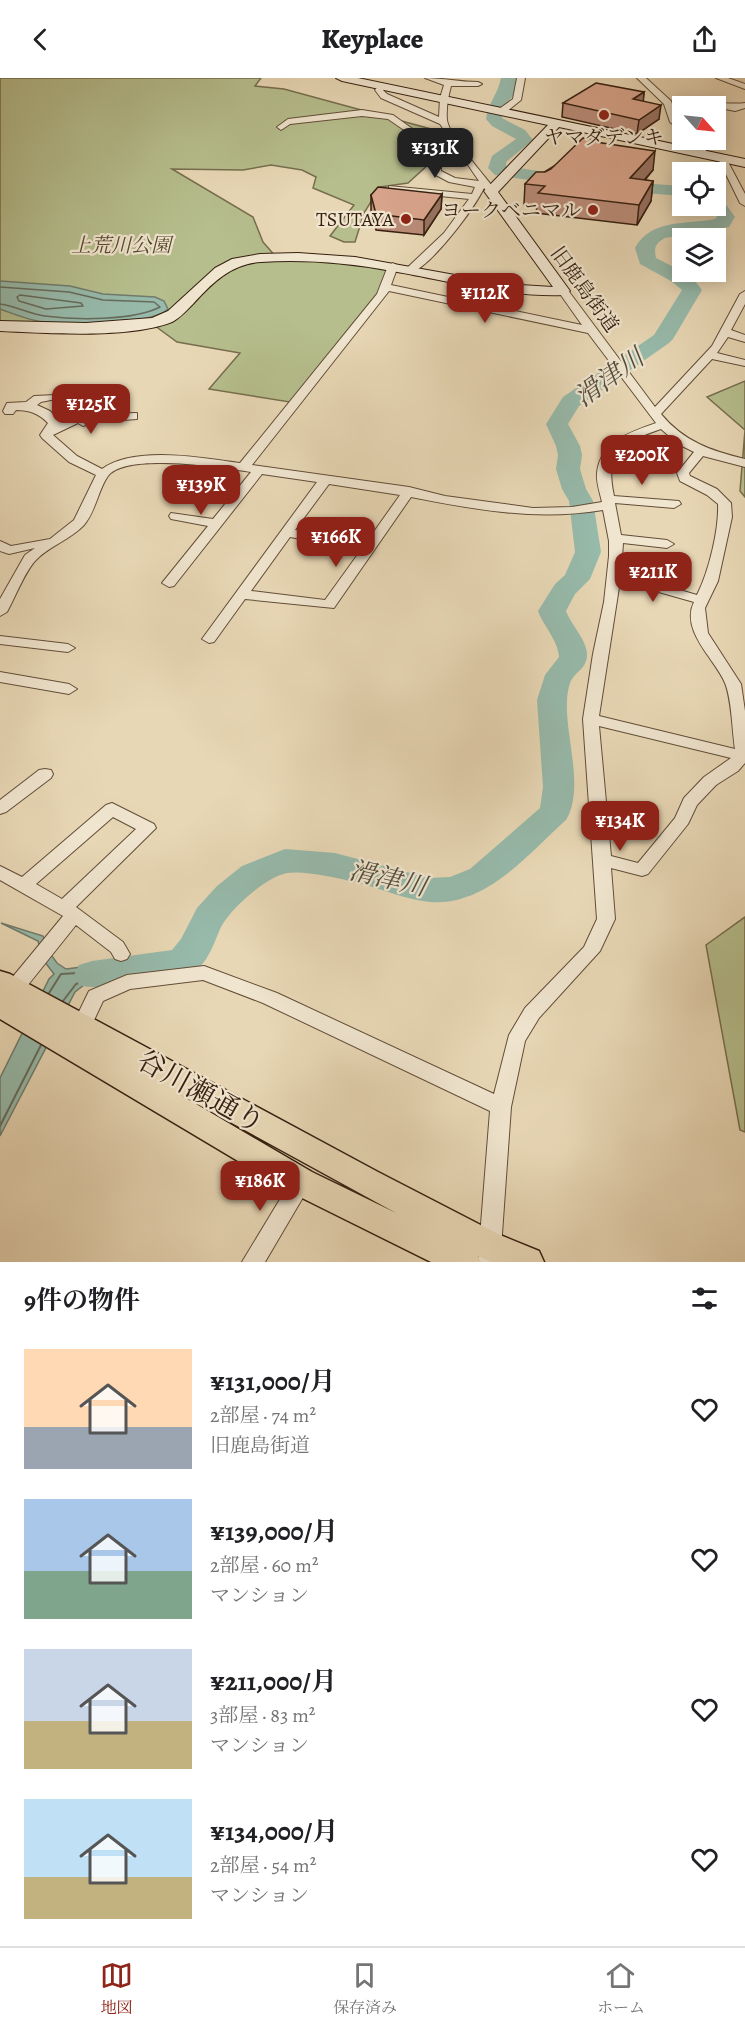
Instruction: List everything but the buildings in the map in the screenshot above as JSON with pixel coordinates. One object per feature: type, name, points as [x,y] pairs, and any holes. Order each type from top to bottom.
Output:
[{"type":"main road","points":[[9,998],[69,1027],[301,1182],[481,1256]]},
{"type":"main road","name":"谷川瀬通り","points":[[69,1027],[367,1182],[481,1256],[527,1262]]},
{"type":"street","points":[[342,78],[745,163]]},
{"type":"street","points":[[429,78],[448,84],[478,84]]},
{"type":"street","points":[[497,110],[517,100],[521,78]]},
{"type":"street","points":[[642,78],[668,103],[672,118]]},
{"type":"street","points":[[720,78],[745,86]]},
{"type":"street","points":[[382,86],[380,93],[443,122],[444,98],[448,84]]},
{"type":"street","points":[[726,107],[735,108],[745,105]]},
{"type":"street","points":[[390,117],[413,109]]},
{"type":"street","points":[[281,127],[285,122],[367,114],[390,117],[410,130]]},
{"type":"street","points":[[330,117],[347,122]]},
{"type":"street","name":"旧鹿島街道","points":[[443,122],[484,186],[659,419],[682,441],[702,451],[745,463]]},
{"type":"street","points":[[441,162],[436,167],[442,176],[484,186],[501,184],[557,123]]},
{"type":"street","points":[[702,150],[705,154]]},
{"type":"street","points":[[722,158],[745,203]]},
{"type":"street","points":[[411,270],[447,235],[484,186]]},
{"type":"street","points":[[391,188],[475,197]]},
{"type":"street","points":[[0,326],[125,326],[151,323],[169,317],[221,268],[242,260],[262,258],[340,260],[393,266],[507,289],[537,293],[563,291]]},
{"type":"street","points":[[243,468],[382,295],[393,266]]},
{"type":"street","points":[[386,287],[590,330]]},
{"type":"street","points":[[481,1256],[501,1107],[516,1040],[532,1013],[591,951],[606,919],[591,719],[614,575],[615,538],[604,504],[603,475],[607,458],[615,447],[659,419],[740,316],[745,294]]},
{"type":"street","points":[[726,332],[745,339]]},
{"type":"street","points":[[710,355],[742,363]]},
{"type":"street","points":[[29,406],[38,399],[52,397]]},
{"type":"street","points":[[9,411],[11,406],[29,406],[51,417],[54,422],[50,431]]},
{"type":"street","points":[[50,431],[83,417],[101,406]]},
{"type":"street","points":[[50,431],[94,418],[133,416]]},
{"type":"street","points":[[50,431],[73,459],[103,474]]},
{"type":"street","points":[[702,451],[685,468],[684,478],[718,497],[724,503],[725,517],[711,581],[698,608],[701,633],[733,684],[744,754]]},
{"type":"street","points":[[0,612],[11,596],[30,558],[79,522],[103,474],[114,466],[157,459],[259,470],[409,492],[488,507],[533,512],[572,511],[604,504],[674,504]]},
{"type":"street","points":[[169,583],[259,470]]},
{"type":"street","points":[[209,639],[324,481]]},
{"type":"street","points":[[240,594],[329,605],[409,492]]},
{"type":"street","points":[[176,516],[215,523]]},
{"type":"street","points":[[285,532],[370,548]]},
{"type":"street","points":[[0,545],[9,550],[60,538]]},
{"type":"street","points":[[615,538],[667,544]]},
{"type":"street","points":[[614,575],[701,600]]},
{"type":"street","points":[[0,640],[68,648]]},
{"type":"street","points":[[0,677],[69,689]]},
{"type":"street","points":[[591,719],[738,755],[744,754]]},
{"type":"street","points":[[602,860],[642,870],[682,819],[690,802],[710,781],[732,767],[744,754]]},
{"type":"street","points":[[0,808],[45,774]]},
{"type":"street","points":[[9,998],[68,911],[148,828],[112,809],[24,886]]},
{"type":"street","points":[[0,872],[68,911],[117,947],[121,954]]},
{"type":"street","points":[[69,1027],[96,996],[127,982],[204,973],[270,998],[501,1107]]},
{"type":"street","points":[[254,1262],[301,1182]]},
{"type":"green space","name":"上荒川公園","points":[[0,78],[261,78],[255,86],[284,89],[431,129],[442,142],[430,163],[408,183],[380,187],[364,213],[355,242],[344,242],[330,236],[354,205],[313,188],[316,177],[302,170],[271,165],[243,170],[172,169],[253,217],[263,242],[277,258],[393,266],[386,287],[296,403],[209,389],[240,353],[177,342],[151,323],[0,326]]},
{"type":"green space","points":[[745,381],[745,430],[707,397]]},
{"type":"green space","points":[[745,430],[745,497],[740,491]]},
{"type":"green space","points":[[745,917],[745,1132],[740,1130],[706,945]]},
{"type":"water","points":[[0,281],[70,286],[103,294],[155,297],[164,301],[168,309],[146,318],[110,323],[39,321],[0,309]]},
{"type":"water","points":[[1,923],[43,936],[49,952],[57,963],[66,969],[129,961],[133,975],[84,985],[75,992],[0,1136],[0,1078],[49,979],[54,974],[44,961],[38,941]]},
{"type":"waterway","name":"滑津川","points":[[509,78],[505,96],[496,105],[494,119],[519,133],[525,140],[498,160],[497,168],[501,171],[570,181]]},
{"type":"waterway","name":"滑津川","points":[[613,186],[672,190]]},
{"type":"waterway","name":"滑津川","points":[[92,975],[165,965],[184,960],[195,946],[209,917],[229,895],[254,874],[285,861],[335,865],[429,890],[453,889],[482,877],[555,812],[559,787],[552,700],[559,675],[570,666],[573,657],[572,646],[557,624],[552,611],[564,590],[577,579],[588,552],[581,501],[574,489],[568,469],[570,455],[568,446],[557,424],[571,402],[662,339],[692,290],[684,281],[647,260],[645,248],[649,239],[671,230],[722,223],[725,216]]},
{"type":"place","name":"ヤマダデンキ","points":[[604,115]]},
{"type":"place","name":"ヨークベニマル","points":[[593,210]]},
{"type":"place","name":"TSUTAYA","points":[[406,219]]}]
